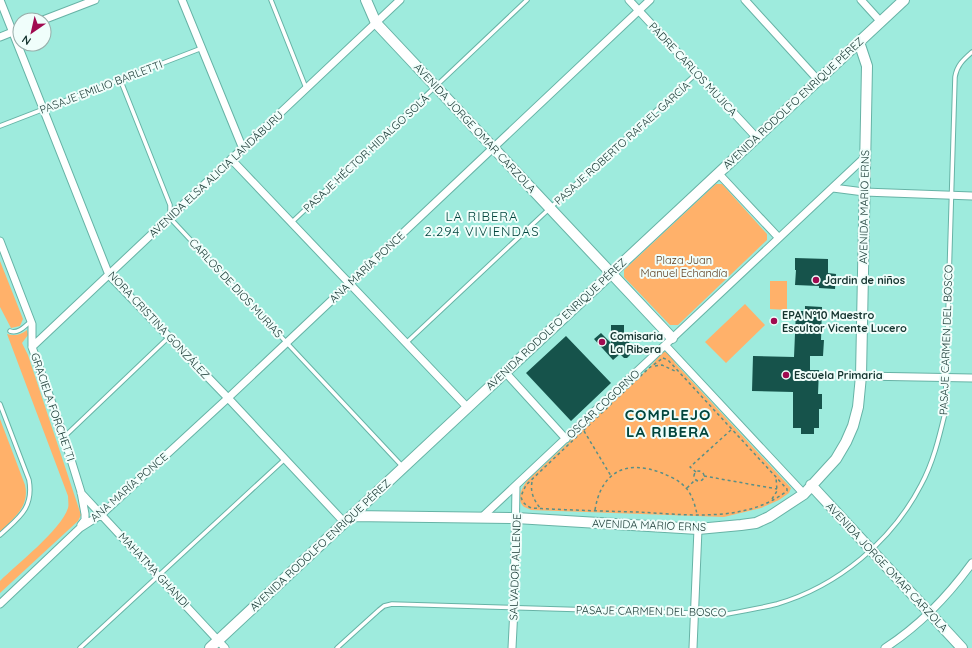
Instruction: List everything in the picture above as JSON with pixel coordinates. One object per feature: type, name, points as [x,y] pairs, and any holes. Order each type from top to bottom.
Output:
[{"type":"street","name":"NORA CRISTINA GONZÁLEZ","points":[[0,0],[12,32]]},
{"type":"street","points":[[52,16],[92,0]]},
{"type":"street","points":[[182,0],[243,149]]},
{"type":"street","name":"AVENIDA JORGE OMAR CARZOLA","points":[[366,0],[376,23],[611,273],[669,342],[804,494]]},
{"type":"street","name":"AVENIDA ELSA ALICIA LANDÁBURU","points":[[32,347],[400,0]]},
{"type":"street","name":"PADRE CARLOS MUJICA","points":[[629,0],[756,137]]},
{"type":"street","name":"ANA MARÍA PONCE","points":[[0,604],[80,528],[102,514],[228,398],[650,0]]},
{"type":"street","points":[[745,0],[818,80]]},
{"type":"street","points":[[861,0],[881,22]]},
{"type":"street","name":"AVENIDA RODOLFO ENRIQUE PÉREZ","points":[[210,648],[222,644],[348,519],[466,407],[904,0]]},
{"type":"street","points":[[0,37],[12,32]]},
{"type":"street","name":"AVENIDA MARIO ERNS","points":[[348,519],[516,518],[698,529],[740,526],[756,523],[769,517],[804,494],[836,459],[846,442],[853,426],[856,413],[861,376],[864,158],[867,66],[859,42]]},
{"type":"street","name":"NORA CRISTINA GONZÁLEZ","points":[[20,52],[109,275],[285,459],[348,519]]},
{"type":"street","name":"OSCAR COGORNO","points":[[481,518],[864,158]]},
{"type":"street","points":[[231,159],[466,407]]},
{"type":"street","points":[[718,173],[778,238]]},
{"type":"street","points":[[833,188],[864,192],[972,196]]},
{"type":"street","name":"GRACIELA FORCHETTI","points":[[0,241],[32,324],[32,347],[64,437],[81,492],[85,520],[80,528]]},
{"type":"street","points":[[505,372],[566,439]]},
{"type":"street","points":[[861,376],[972,378]]},
{"type":"street","name":"SALVADOR ALLENDE","points":[[512,648],[516,486]]},
{"type":"street","name":"AVENIDA JORGE OMAR CARZOLA","points":[[812,486],[962,648]]},
{"type":"street","name":"MAHATMA GHANDI","points":[[81,492],[222,644]]},
{"type":"street","points":[[693,648],[698,529]]},
{"type":"street","points":[[885,648],[900,638],[929,613],[963,576],[972,563]]},
{"type":"lane","points":[[271,0],[306,89]]},
{"type":"lane","name":"PASAJE HÉCTOR HIDALGO SOLÁ","points":[[291,223],[528,0]]},
{"type":"lane","name":"PASAJE EMILIO BARLETTI","points":[[0,126],[202,48]]},
{"type":"lane","name":"PASAJE CARMEN DEL BOSCO","points":[[337,648],[384,606],[392,604],[727,614],[784,601],[819,588],[850,567],[871,550],[892,529],[907,510],[922,484],[935,452],[945,413],[954,77],[959,64],[972,52]]},
{"type":"lane","name":"PASAJE ROBERTO RAFAEL GARCÍA","points":[[406,343],[697,73]]},
{"type":"lane","points":[[120,80],[170,206],[170,218]]},
{"type":"lane","name":"CARLOS DE DIOS MURIAS","points":[[170,218],[403,467]]},
{"type":"lane","points":[[10,331],[18,331],[31,321]]},
{"type":"lane","points":[[64,437],[169,337]]},
{"type":"lane","points":[[0,404],[29,480],[31,490],[27,507],[0,535]]},
{"type":"lane","points":[[80,648],[285,459]]},
{"type":"path","points":[[665,358],[681,374],[776,476],[787,491],[770,501],[750,509],[719,515],[541,509],[532,508],[526,505],[521,499],[522,491],[526,485],[649,368],[665,358]]},
{"type":"path","points":[[649,368],[662,365],[668,366],[681,374]]},
{"type":"path","points":[[732,429],[690,467],[696,472],[702,472],[704,476],[777,489]]},
{"type":"path","points":[[584,430],[611,476]]},
{"type":"path","points":[[595,511],[602,486],[611,476],[624,468],[636,467],[661,473],[674,479],[687,488],[694,501],[697,514]]},
{"type":"path","points":[[687,488],[695,480],[694,475],[696,472]]},
{"type":"path","points":[[695,480],[702,481],[704,476]]},
{"type":"path","points":[[770,501],[777,492],[776,476]]},
{"type":"path","points":[[533,478],[531,490],[536,503],[541,509]]},
{"type":"green space","name":"Plaza Juan Manuel Echandía","points":[[716,184],[722,184],[767,234],[767,240],[678,325],[670,325],[624,277],[624,270]]},
{"type":"green space","points":[[0,261],[23,319],[20,326],[11,328],[0,307]]},
{"type":"green space","points":[[770,281],[787,281],[787,310],[770,309]]},
{"type":"green space","points":[[745,304],[765,325],[726,363],[705,342]]},
{"type":"green space","points":[[27,330],[28,335],[22,343],[28,355],[81,515],[78,521],[0,593],[0,581],[48,536],[64,517],[68,507],[68,496],[7,334],[18,335]]},
{"type":"green space","points":[[664,352],[672,357],[675,363],[791,488],[789,493],[779,500],[761,508],[724,517],[531,510],[523,506],[520,496],[527,481],[649,368]]},
{"type":"green space","points":[[0,419],[25,485],[26,492],[20,511],[0,532]]},
{"type":"building","points":[[795,258],[828,259],[828,273],[836,274],[835,289],[819,288],[819,286],[795,285]]},
{"type":"building","name":"EPA Nº10 Maestro Escultor Vicente Lucero","points":[[805,306],[822,307],[821,340],[824,340],[823,356],[810,356],[810,370],[819,370],[818,394],[822,394],[822,409],[819,409],[819,428],[814,428],[814,434],[801,434],[801,428],[793,428],[793,392],[752,391],[753,356],[794,357],[796,311],[805,311]]},
{"type":"building","name":"Comisaria La Ribera","points":[[611,325],[624,325],[624,333],[630,339],[629,344],[631,346],[629,349],[630,355],[627,358],[624,358],[620,354],[613,360],[594,339],[601,333],[611,343]]},
{"type":"building","points":[[566,336],[611,383],[571,421],[526,373]]},
{"type":"place","name":"Jardin de niños","points":[[816,280]]},
{"type":"place","name":"EPA Nº10 Maestro Escultor Vicente Lucero","points":[[774,321]]},
{"type":"place","name":"Comisaria La Ribera","points":[[602,342]]},
{"type":"place","name":"Escuela Primaria","points":[[786,375]]},
{"type":"district","name":"LA RIBERA 2.294 VIVIENDAS","points":[[482,224]]},
{"type":"district","name":"COMPLEJO LA RIBERA","points":[[668,424]]}]
